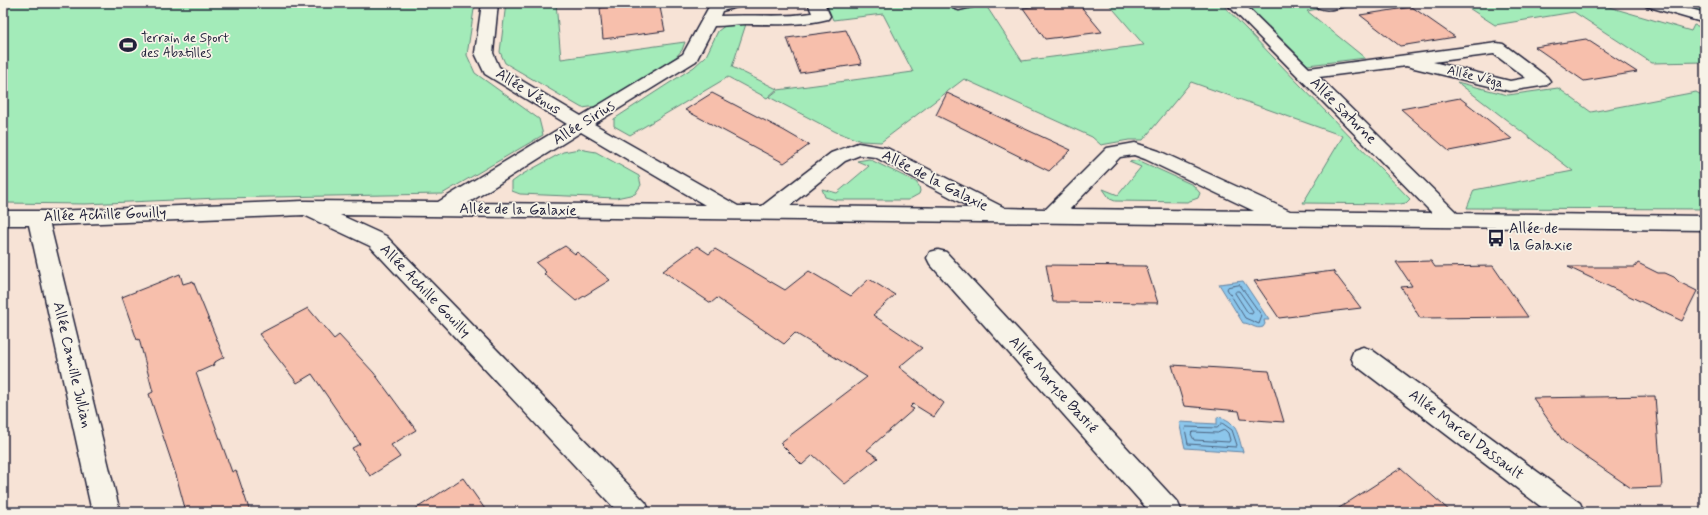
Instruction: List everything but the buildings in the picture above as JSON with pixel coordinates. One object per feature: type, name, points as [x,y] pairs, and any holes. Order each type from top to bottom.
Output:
[{"type":"street","name":"Allée Vénus","points":[[490,3],[484,53],[491,70],[582,125]]},
{"type":"street","name":"Allée Sirius","points":[[443,209],[582,125],[690,57],[710,22],[716,8],[735,3]]},
{"type":"street","points":[[710,22],[744,18],[798,20],[822,16],[816,3]]},
{"type":"street","points":[[958,3],[959,5],[970,3]]},
{"type":"street","name":"Allée Saturne","points":[[1234,3],[1451,220]]},
{"type":"street","points":[[1321,3],[1324,5],[1340,3]]},
{"type":"street","points":[[1652,3],[1705,18]]},
{"type":"street","name":"Allée Véga","points":[[1305,74],[1497,48],[1541,81],[1510,86],[1408,61]]},
{"type":"street","name":"Allée de la Galaxie","points":[[582,125],[733,212]]},
{"type":"street","name":"Allée de la Galaxie","points":[[767,213],[838,157],[858,149],[880,152],[1002,215]]},
{"type":"street","name":"Allée de la Galaxie","points":[[1051,216],[1114,152],[1135,149],[1152,155],[1289,219]]},
{"type":"street","name":"Allée de la Galaxie","points":[[303,208],[1705,223]]},
{"type":"street","name":"Allée Achille Gouilly","points":[[3,218],[303,208],[378,241],[636,512]]},
{"type":"street","name":"Allée Camille Jullian","points":[[38,218],[106,512]]},
{"type":"street","name":"Allée Maryse Bastié","points":[[938,258],[1168,512]]},
{"type":"street","name":"Allée Marcel Dassault","points":[[1363,357],[1570,512]]},
{"type":"green space","points":[[3,3],[475,3],[467,55],[475,73],[539,119],[543,135],[442,194],[218,198],[85,204],[3,203]]},
{"type":"green space","points":[[506,3],[556,3],[561,59],[685,42],[682,50],[676,57],[598,106],[582,108],[505,63],[500,52]]},
{"type":"green space","points":[[826,3],[949,3],[953,8],[985,4],[1022,61],[1144,45],[1108,3],[1221,3],[1410,199],[1406,203],[1400,204],[1303,203],[1343,136],[1191,82],[1143,140],[1129,140],[1101,145],[1092,137],[964,79],[881,142],[861,141],[836,132],[769,97],[778,90],[913,72],[883,14],[833,20]]},
{"type":"green space","points":[[1245,3],[1307,3],[1313,8],[1318,9],[1307,11],[1365,58],[1308,65]]},
{"type":"green space","points":[[1461,3],[1595,3],[1691,31],[1694,25],[1705,28],[1705,62],[1652,63],[1574,12],[1495,25]]},
{"type":"green space","points":[[1670,3],[1705,3],[1705,13]]},
{"type":"green space","points":[[740,23],[746,24],[732,67],[777,89],[767,98],[728,77],[630,135],[614,126],[614,119],[694,67],[706,56],[718,31],[726,25]]},
{"type":"green space","points":[[1457,82],[1508,95],[1558,88],[1591,112],[1696,92],[1705,97],[1705,209],[1467,208],[1474,190],[1573,171]]},
{"type":"green space","points":[[579,149],[596,152],[639,176],[641,185],[635,194],[616,198],[520,194],[512,191],[512,182],[523,174],[563,152]]},
{"type":"green space","points":[[869,159],[916,182],[919,186],[919,194],[908,200],[836,200],[825,197],[822,189],[837,193],[869,166],[857,161]]},
{"type":"green space","points":[[1138,160],[1193,185],[1200,193],[1198,198],[1187,202],[1115,201],[1110,199],[1103,189],[1118,195],[1141,167],[1129,162]]},
{"type":"water","points":[[1243,281],[1269,320],[1264,320],[1265,324],[1263,327],[1258,328],[1243,323],[1219,284]]},
{"type":"water","points":[[1217,417],[1224,418],[1229,421],[1236,429],[1243,452],[1185,448],[1179,422],[1217,424]]},
{"type":"place","name":"Terrain de Sport des Abatilles","points":[[128,45]]},
{"type":"place","name":"Allée de la Galaxie","points":[[1496,238]]}]
